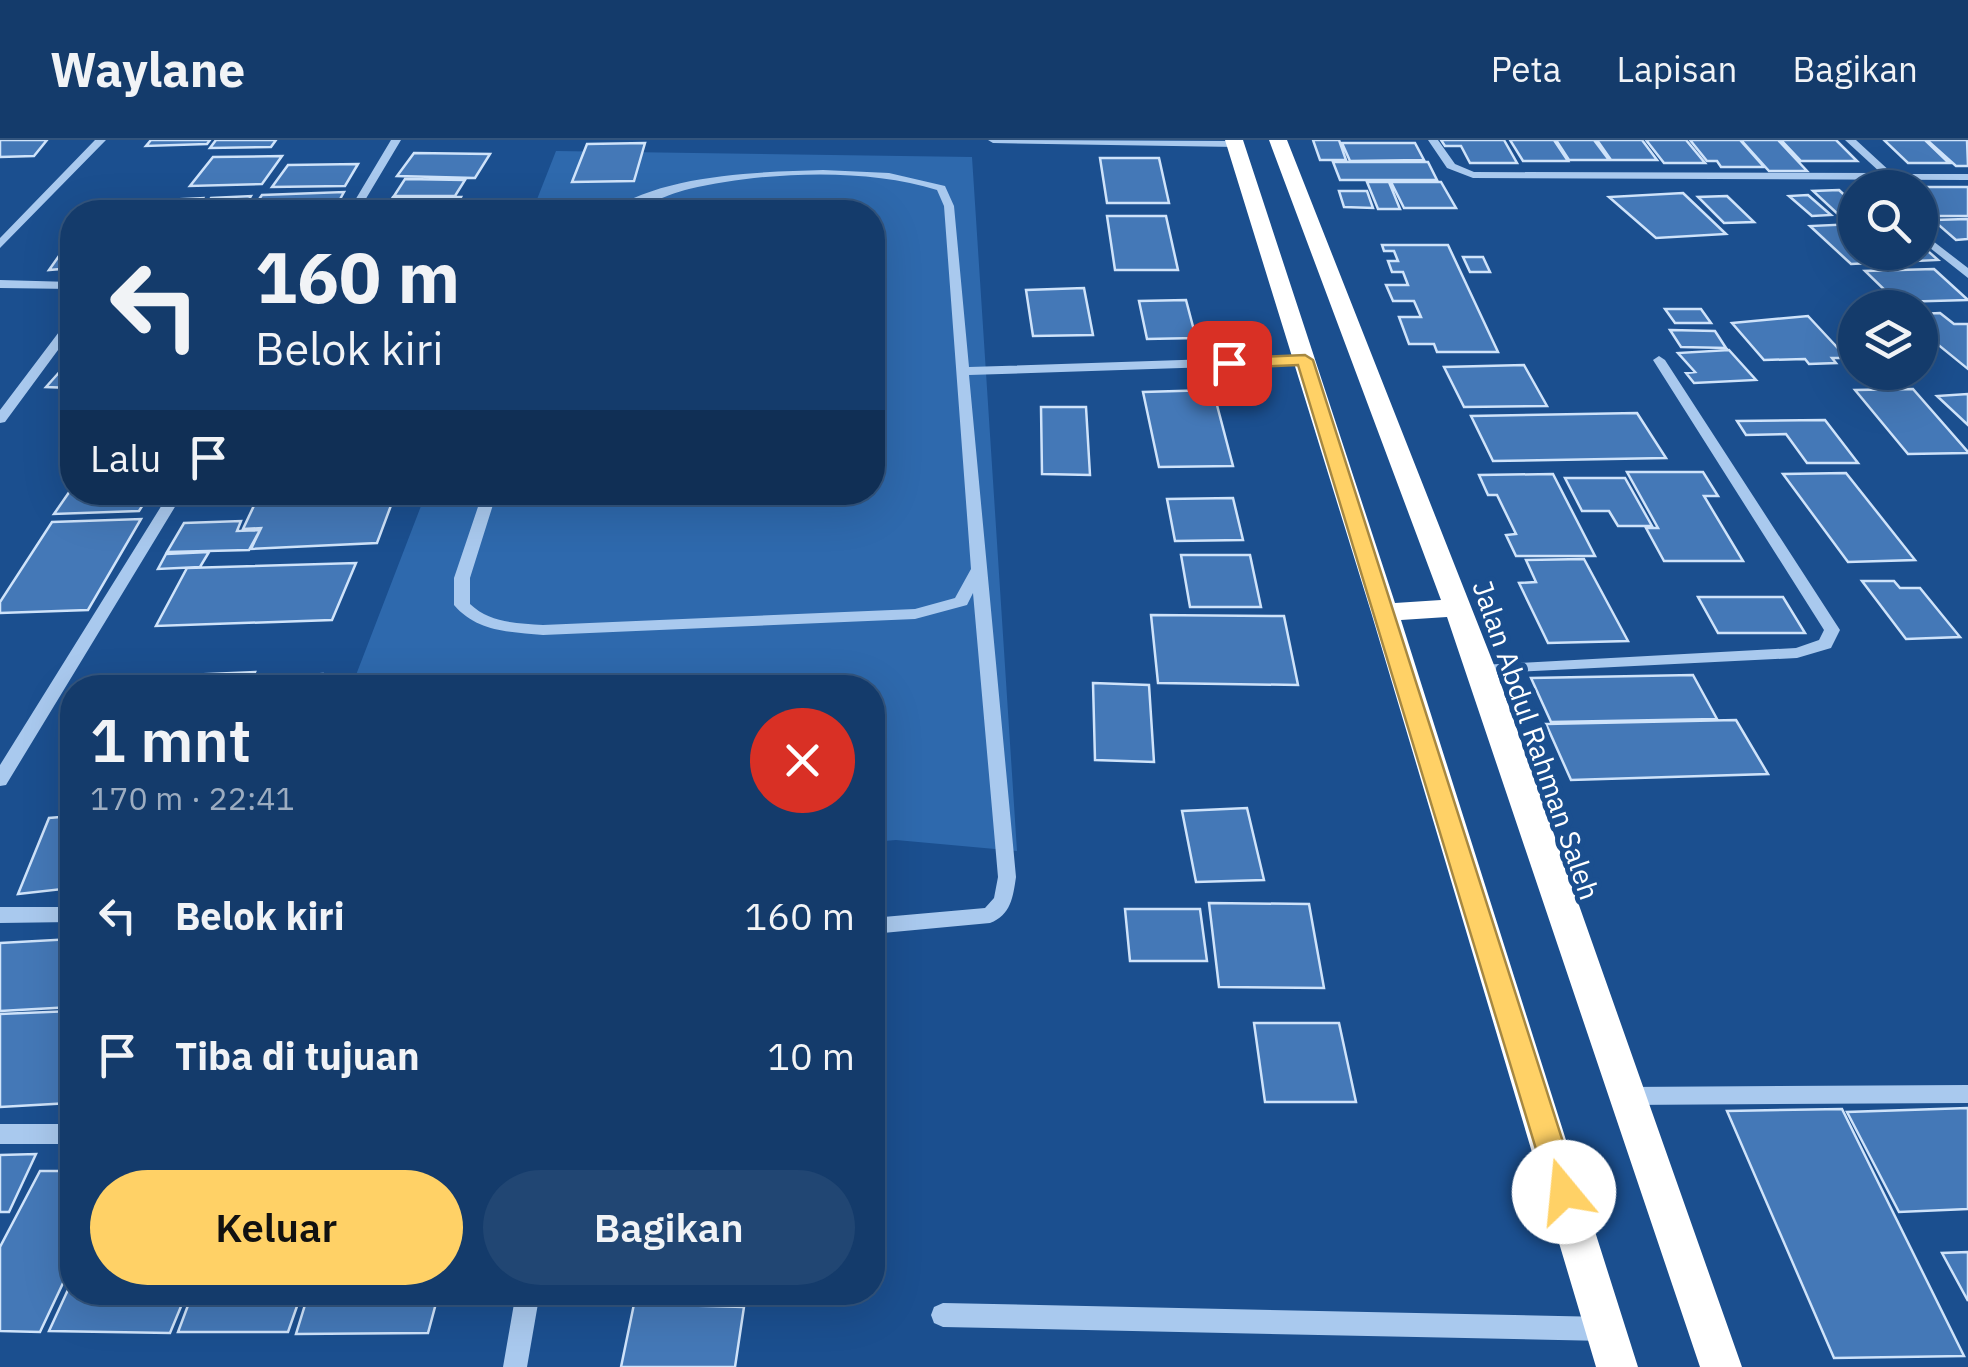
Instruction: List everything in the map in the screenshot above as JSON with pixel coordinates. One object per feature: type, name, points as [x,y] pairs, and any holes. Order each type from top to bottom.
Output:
[{"type":"highway","name":"Jalan Abdul Rahman Saleh","points":[[1278,140],[1482,670],[1721,1367]]},
{"type":"highway","points":[[1235,142],[1618,1367]]},
{"type":"highway","points":[[1385,612],[1456,608]]},
{"type":"street","points":[[0,246],[101,140]]},
{"type":"street","points":[[360,200],[396,140]]},
{"type":"street","points":[[993,140],[1235,142]]},
{"type":"street","points":[[1433,140],[1451,166],[1473,175],[1838,178]]},
{"type":"street","points":[[1850,140],[1883,170]]},
{"type":"street","points":[[642,200],[701,183],[772,176],[881,175],[920,178],[941,188],[949,206],[1007,876],[1003,901],[990,915],[885,925]]},
{"type":"street","points":[[1938,177],[1968,177]]},
{"type":"street","points":[[1938,249],[1968,274]]},
{"type":"street","points":[[0,284],[60,286]]},
{"type":"street","points":[[0,419],[60,339]]},
{"type":"street","points":[[962,372],[1305,360]]},
{"type":"street","points":[[1482,670],[1796,653],[1825,644],[1832,630],[1659,360]]},
{"type":"street","points":[[65,675],[169,505]]},
{"type":"street","points":[[486,505],[462,578],[462,605],[474,620],[507,627],[543,630],[915,614],[961,601],[979,568]]},
{"type":"street","points":[[0,780],[60,682]]},
{"type":"street","points":[[0,914],[60,915]]},
{"type":"street","points":[[1625,1096],[1968,1094]]},
{"type":"street","points":[[0,1134],[60,1133]]},
{"type":"street","points":[[515,1367],[526,1305]]},
{"type":"street","points":[[943,1315],[1606,1330]]},
{"type":"shaded area","points":[[556,151],[972,157],[1017,851],[885,841],[885,675],[356,675],[421,505],[885,505],[885,200],[537,200]]},
{"type":"building","points":[[0,140],[47,140],[34,156],[0,157]]},
{"type":"building","points":[[151,140],[210,140],[207,144],[146,146]]},
{"type":"building","points":[[216,140],[276,140],[271,147],[210,148]]},
{"type":"building","points":[[1313,140],[1339,140],[1346,160],[1320,160]]},
{"type":"building","points":[[1441,140],[1504,140],[1517,163],[1470,163],[1461,146],[1445,146]]},
{"type":"building","points":[[1510,140],[1554,140],[1568,161],[1523,161]]},
{"type":"building","points":[[1556,140],[1594,140],[1609,160],[1569,160]]},
{"type":"building","points":[[1597,140],[1642,140],[1657,160],[1611,160]]},
{"type":"building","points":[[1646,140],[1686,140],[1705,163],[1664,163]]},
{"type":"building","points":[[1690,140],[1740,140],[1764,167],[1721,167],[1717,161],[1707,161]]},
{"type":"building","points":[[1741,140],[1778,140],[1807,171],[1769,171]]},
{"type":"building","points":[[1781,140],[1836,140],[1857,161],[1801,161]]},
{"type":"building","points":[[1884,140],[1925,140],[1949,163],[1908,163]]},
{"type":"building","points":[[1927,140],[1967,140],[1968,166],[1956,166]]},
{"type":"building","points":[[645,143],[634,181],[572,182],[587,144]]},
{"type":"building","points":[[1342,143],[1415,143],[1424,160],[1350,161]]},
{"type":"building","points":[[414,153],[490,154],[475,178],[397,176]]},
{"type":"building","points":[[282,156],[262,184],[190,186],[213,157]]},
{"type":"building","points":[[1100,158],[1159,158],[1169,203],[1107,203]]},
{"type":"building","points":[[1333,162],[1428,162],[1437,180],[1340,180]]},
{"type":"building","points":[[358,164],[345,186],[272,187],[288,165]]},
{"type":"building","points":[[405,179],[465,180],[455,196],[394,196]]},
{"type":"building","points":[[1367,182],[1389,182],[1400,209],[1378,209]]},
{"type":"building","points":[[1391,182],[1441,182],[1456,208],[1404,208]]},
{"type":"building","points":[[1938,187],[1968,187],[1968,216],[1938,216]]},
{"type":"building","points":[[1838,190],[1838,214],[1813,191]]},
{"type":"building","points":[[1339,191],[1367,191],[1373,208],[1344,207]]},
{"type":"building","points":[[344,192],[340,200],[258,200],[262,195]]},
{"type":"building","points":[[1683,193],[1726,234],[1656,238],[1609,197]]},
{"type":"building","points":[[1808,195],[1831,215],[1812,216],[1789,196]]},
{"type":"building","points":[[251,196],[249,200],[211,198]]},
{"type":"building","points":[[1727,196],[1754,222],[1724,223],[1698,197]]},
{"type":"building","points":[[393,197],[461,197],[459,200],[391,200]]},
{"type":"building","points":[[1107,216],[1166,216],[1178,270],[1115,270]]},
{"type":"building","points":[[1968,219],[1968,239],[1956,240],[1938,220]]},
{"type":"building","points":[[1838,225],[1838,252],[1810,226]]},
{"type":"building","points":[[1382,245],[1448,245],[1498,352],[1437,352],[1434,344],[1409,344],[1399,317],[1421,317],[1414,301],[1393,301],[1386,285],[1408,285],[1403,272],[1392,272],[1388,261],[1398,261],[1394,251],[1384,251]]},
{"type":"building","points":[[60,254],[60,269],[49,270]]},
{"type":"building","points":[[1463,257],[1483,257],[1490,272],[1470,272]]},
{"type":"building","points":[[1935,270],[1968,300],[1938,301],[1938,290],[1885,290],[1865,271]]},
{"type":"building","points":[[1084,288],[1093,335],[1033,336],[1026,290]]},
{"type":"building","points":[[1186,300],[1196,338],[1147,339],[1139,301]]},
{"type":"building","points":[[1665,309],[1701,309],[1711,323],[1675,323]]},
{"type":"building","points":[[1938,313],[1954,324],[1968,324],[1968,369],[1938,345]]},
{"type":"building","points":[[1808,316],[1838,348],[1838,358],[1832,358],[1836,363],[1809,364],[1805,359],[1764,360],[1732,323]]},
{"type":"building","points":[[1670,330],[1715,331],[1726,348],[1681,347]]},
{"type":"building","points":[[1729,350],[1756,380],[1694,383],[1686,373],[1695,372],[1678,353]]},
{"type":"building","points":[[1524,365],[1547,406],[1464,407],[1444,367]]},
{"type":"building","points":[[60,371],[60,388],[46,387]]},
{"type":"building","points":[[1213,390],[1233,466],[1159,467],[1143,392]]},
{"type":"building","points":[[1855,390],[1914,390],[1968,453],[1908,454]]},
{"type":"building","points":[[1968,394],[1968,425],[1937,396]]},
{"type":"building","points":[[1041,407],[1086,407],[1090,475],[1042,474]]},
{"type":"building","points":[[1637,413],[1666,458],[1493,461],[1471,416]]},
{"type":"building","points":[[1825,420],[1858,463],[1807,463],[1786,434],[1746,435],[1737,421]]},
{"type":"building","points":[[1627,472],[1703,472],[1718,496],[1704,496],[1743,561],[1664,561],[1646,528],[1658,528]]},
{"type":"building","points":[[1846,473],[1915,560],[1848,562],[1783,474]]},
{"type":"building","points":[[1553,474],[1595,556],[1516,556],[1506,535],[1516,534],[1497,495],[1488,495],[1479,475]]},
{"type":"building","points":[[1565,478],[1625,478],[1652,526],[1618,526],[1609,511],[1582,511]]},
{"type":"building","points":[[1233,498],[1243,540],[1175,541],[1167,499]]},
{"type":"building","points":[[60,505],[143,505],[139,511],[54,514]]},
{"type":"building","points":[[254,505],[391,505],[377,543],[251,549],[261,528],[243,529]]},
{"type":"building","points":[[141,519],[88,610],[0,613],[0,602],[52,522]]},
{"type":"building","points":[[241,521],[237,531],[260,530],[249,550],[167,552],[184,523]]},
{"type":"building","points":[[209,552],[200,567],[158,569],[166,554]]},
{"type":"building","points":[[1181,555],[1250,555],[1261,607],[1190,607]]},
{"type":"building","points":[[1584,559],[1628,641],[1548,643],[1519,583],[1536,582],[1526,560]]},
{"type":"building","points":[[356,563],[332,620],[156,626],[187,568]]},
{"type":"building","points":[[1862,581],[1894,581],[1900,588],[1920,588],[1960,637],[1906,639]]},
{"type":"building","points":[[1698,597],[1783,597],[1805,633],[1718,633]]},
{"type":"building","points":[[1151,615],[1284,616],[1298,685],[1158,683]]},
{"type":"building","points":[[255,672],[254,675],[186,675]]},
{"type":"building","points":[[1693,675],[1717,719],[1551,722],[1531,678]]},
{"type":"building","points":[[1093,683],[1149,685],[1154,762],[1095,760]]},
{"type":"building","points":[[1736,720],[1768,774],[1571,780],[1546,724]]},
{"type":"building","points":[[1247,808],[1264,880],[1196,882],[1182,811]]},
{"type":"building","points":[[60,817],[60,889],[18,894],[49,818]]},
{"type":"building","points":[[1209,903],[1309,904],[1324,988],[1219,987]]},
{"type":"building","points":[[1125,909],[1200,909],[1207,961],[1130,961]]},
{"type":"building","points":[[60,940],[60,1008],[0,1011],[0,943]]},
{"type":"building","points":[[60,1012],[60,1104],[0,1107],[0,1014]]},
{"type":"building","points":[[1254,1023],[1339,1023],[1356,1102],[1265,1102]]},
{"type":"building","points":[[1968,1108],[1968,1209],[1899,1212],[1847,1112]]},
{"type":"building","points":[[1842,1109],[1964,1356],[1834,1358],[1727,1111]]},
{"type":"building","points":[[36,1154],[9,1212],[0,1212],[0,1155]]},
{"type":"building","points":[[40,1171],[60,1171],[60,1290],[40,1332],[0,1331],[0,1247]]},
{"type":"building","points":[[1968,1252],[1968,1301],[1942,1253]]},
{"type":"building","points":[[61,1305],[182,1305],[170,1333],[49,1331]]},
{"type":"building","points":[[188,1305],[297,1305],[288,1332],[178,1332]]},
{"type":"building","points":[[305,1305],[436,1305],[428,1333],[296,1334]]},
{"type":"building","points":[[634,1305],[744,1307],[735,1367],[621,1367]]},
{"type":"route","points":[[1229,363],[1305,360],[1564,1192]]}]
